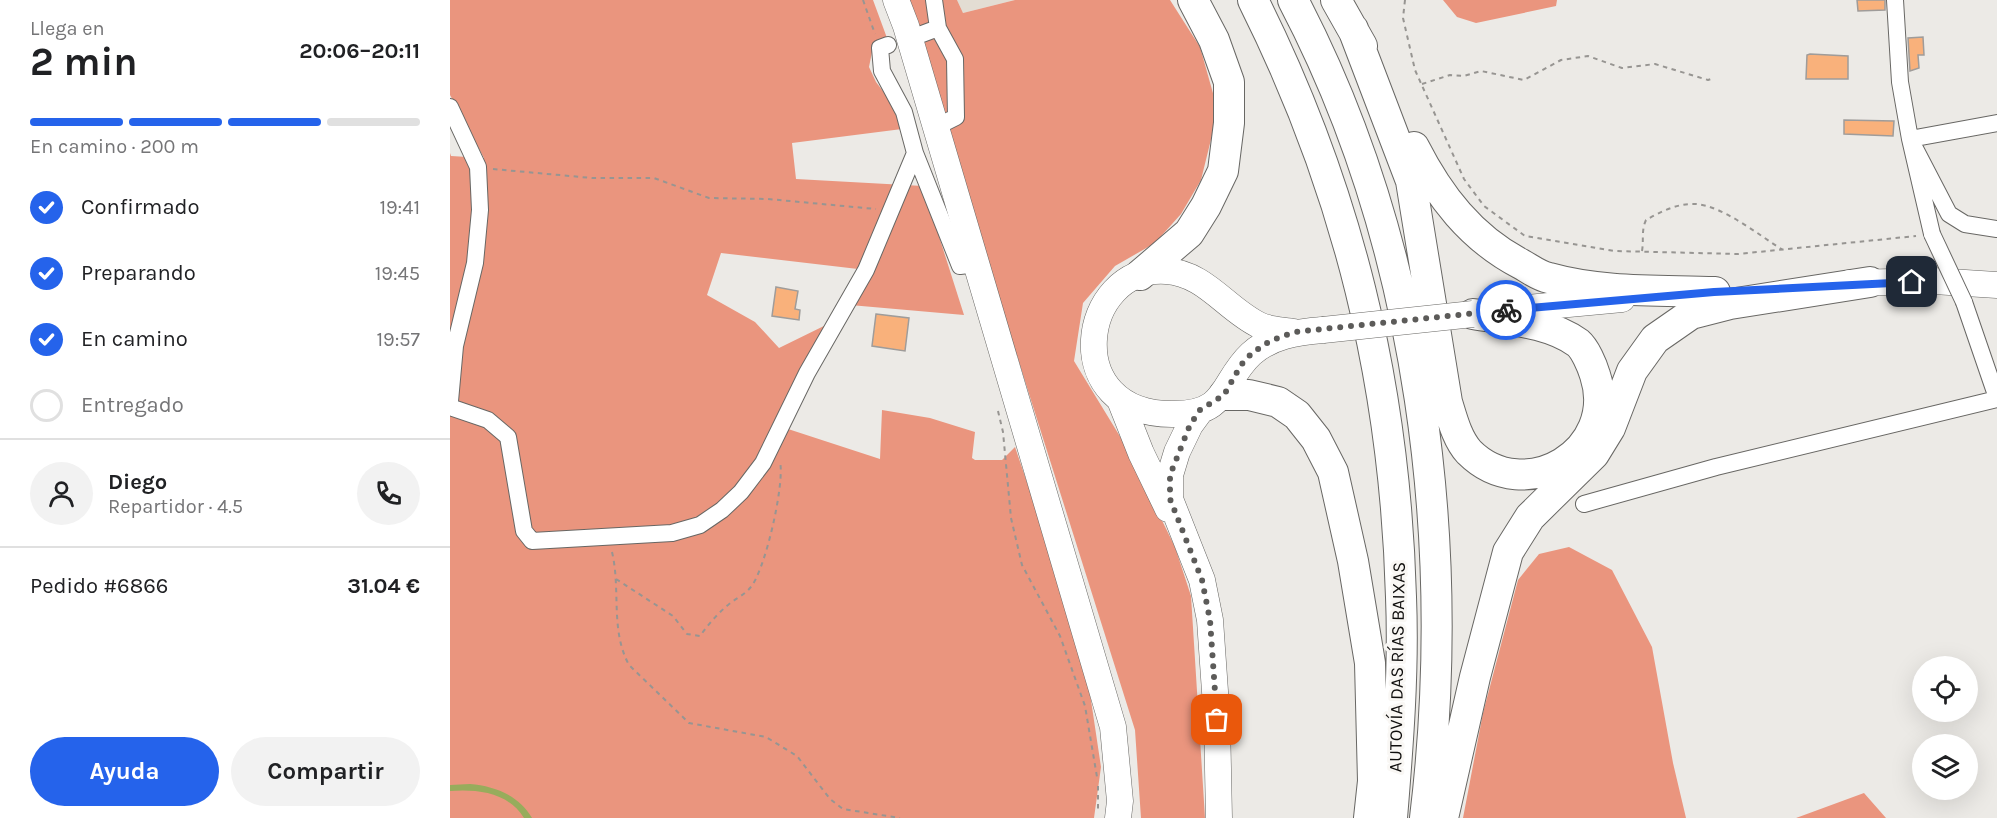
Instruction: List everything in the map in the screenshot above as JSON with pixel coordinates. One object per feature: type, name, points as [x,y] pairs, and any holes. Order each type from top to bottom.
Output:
[{"type":"highway","points":[[1140,275],[1189,233],[1206,206],[1223,171],[1229,123],[1229,82],[1214,40],[1192,0]]},
{"type":"highway","name":"AUTOVÍA DAS RÍAS BAIXAS","points":[[1253,0],[1308,119],[1347,232],[1374,349],[1393,471],[1401,597],[1400,726],[1392,818]]},
{"type":"highway","name":"AUTOVÍA DAS RÍAS BAIXAS","points":[[1293,0],[1311,35],[1348,124],[1382,229],[1410,336],[1422,415],[1434,537],[1437,671],[1425,818]]},
{"type":"highway","points":[[1336,0],[1431,181],[1462,221],[1499,253],[1548,278],[1558,280],[1603,288],[1714,292]]},
{"type":"highway","points":[[1353,29],[1411,181],[1447,402],[1455,428],[1468,451],[1492,468],[1520,474],[1549,470],[1563,464],[1579,451],[1592,433],[1599,412],[1600,391],[1593,369],[1579,344],[1549,328],[1473,314]]},
{"type":"highway","points":[[1443,818],[1475,677],[1508,552],[1530,518],[1594,454],[1610,428],[1632,370],[1655,339],[1691,314],[1730,304],[1870,282]]},
{"type":"highway","points":[[1212,402],[1249,395],[1278,402],[1297,415],[1316,439],[1333,472],[1353,561],[1370,663],[1373,781],[1369,818]]},
{"type":"main road","points":[[896,0],[936,127],[1113,727],[1120,801],[1118,818]]},
{"type":"main road","points":[[1212,402],[1176,414],[1148,413],[1120,400],[1108,390],[1095,363],[1093,335],[1100,309],[1118,288],[1140,275],[1165,271],[1186,276],[1208,286],[1227,304],[1260,326],[1294,332],[1714,292],[1870,282],[1934,281],[1997,285]]},
{"type":"main road","points":[[1219,818],[1217,720],[1210,620],[1202,580],[1170,499],[1170,475],[1186,434],[1241,365],[1252,353],[1270,341],[1294,332]]},
{"type":"main road","points":[[1120,400],[1141,453],[1182,532]]},
{"type":"street","points":[[934,0],[938,28],[955,59],[956,117],[936,127]]},
{"type":"street","points":[[1584,504],[1716,467],[1997,399],[1992,367],[1932,234],[1910,139],[1900,82],[1895,0]]},
{"type":"street","points":[[922,34],[938,28]]},
{"type":"street","points":[[884,46],[882,71],[904,112],[915,153],[960,266],[976,264]]},
{"type":"street","points":[[450,107],[478,167],[480,210],[475,263],[455,346],[450,401]]},
{"type":"street","points":[[1910,139],[1997,123]]},
{"type":"street","points":[[1910,139],[1949,214],[1965,224],[1997,229]]},
{"type":"street","points":[[450,407],[488,420],[508,436],[524,531],[532,541],[672,533],[700,525],[722,510],[741,492],[763,463],[807,373],[866,270],[915,153]]},
{"type":"path","points":[[863,0],[884,46]]},
{"type":"path","points":[[1405,0],[1402,18],[1415,70],[1464,179],[1484,206],[1525,236],[1615,251],[1738,254],[1894,240],[1932,234]]},
{"type":"path","points":[[1422,84],[1450,75],[1464,76],[1481,71],[1524,80],[1537,75],[1549,65],[1588,56],[1622,68],[1655,64],[1708,80],[1713,78]]},
{"type":"path","points":[[478,167],[592,178],[654,178],[709,198],[768,199],[890,211]]},
{"type":"path","points":[[1642,251],[1644,239],[1641,230],[1646,220],[1665,210],[1695,204],[1719,211],[1783,250]]},
{"type":"path","points":[[998,410],[1003,432],[1011,518],[1022,565],[1060,636],[1085,706],[1098,782],[1098,818]]},
{"type":"path","points":[[616,579],[668,612],[687,634],[700,636],[722,611],[749,589],[760,575],[772,528],[781,474],[774,440]]},
{"type":"path","points":[[609,535],[616,579],[616,614],[625,657],[629,665],[683,718],[698,725],[753,733],[773,740],[797,756],[830,798],[843,809],[900,818]]},
{"type":"shaded area","points":[[450,0],[873,0],[887,38],[873,47],[869,67],[876,82],[889,99],[902,129],[792,143],[796,179],[923,186],[964,315],[850,305],[858,269],[721,253],[707,295],[755,322],[779,348],[830,323],[785,428],[880,459],[882,410],[930,418],[975,432],[972,458],[975,460],[1002,460],[1015,447],[1049,547],[1089,687],[1101,767],[1094,818],[450,818],[450,153],[451,156],[484,158],[450,95]]},
{"type":"shaded area","points":[[908,0],[957,0],[963,13],[1015,0],[1170,0],[1200,47],[1218,111],[1201,180],[1181,214],[1155,243],[1115,266],[1083,303],[1074,361],[1124,443],[1175,547],[1191,596],[1205,818],[1141,818],[1135,730],[1007,324],[939,93]]},
{"type":"shaded area","points":[[957,0],[1015,0],[963,13]]},
{"type":"shaded area","points":[[1443,0],[1557,0],[1556,6],[1476,23],[1457,17]]},
{"type":"shaded area","points":[[1569,547],[1612,570],[1652,647],[1673,763],[1686,818],[1463,818],[1483,713],[1518,580],[1539,554]]},
{"type":"shaded area","points":[[470,784],[505,793],[520,803],[532,818],[524,818],[509,803],[491,794],[450,791],[450,785]]},
{"type":"shaded area","points":[[1864,793],[1886,818],[1796,818]]},
{"type":"building","points":[[1857,0],[1885,0],[1885,10],[1858,11]]},
{"type":"building","points":[[1923,37],[1924,55],[1918,55],[1919,68],[1910,71],[1908,38]]},
{"type":"building","points":[[1807,55],[1848,56],[1848,79],[1806,79]]},
{"type":"building","points":[[1844,120],[1894,121],[1893,136],[1844,134]]},
{"type":"building","points":[[776,287],[798,291],[795,309],[800,310],[799,320],[772,316]]},
{"type":"building","points":[[876,314],[909,318],[905,351],[872,346]]},
{"type":"way so far","points":[[1217,720],[1210,620],[1202,580],[1170,499],[1170,475],[1190,425],[1200,410],[1224,395],[1241,365],[1252,353],[1270,341],[1294,332],[1506,310]]},
{"type":"route","points":[[1506,310],[1714,292],[1870,282],[1912,282]]}]
